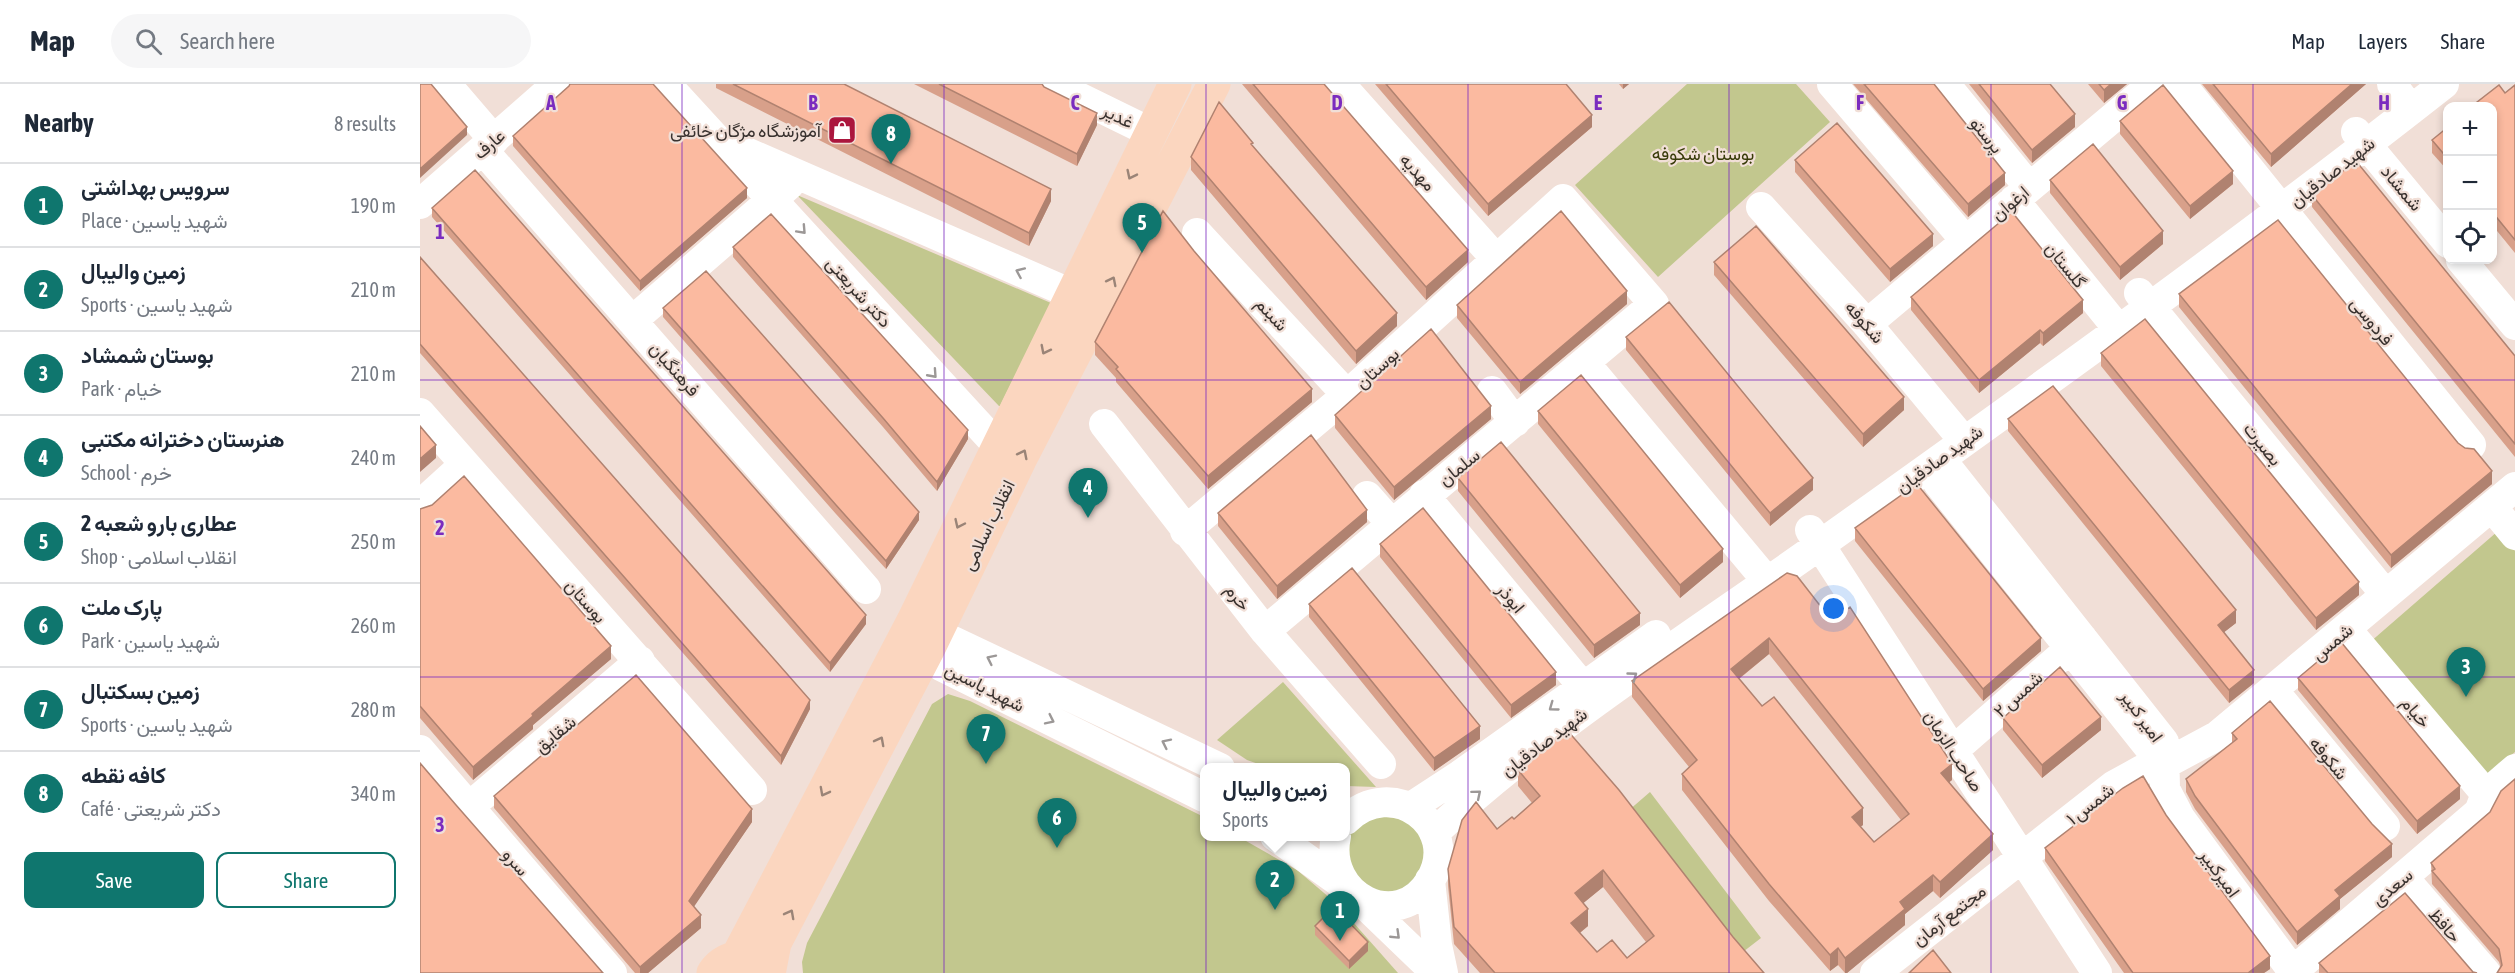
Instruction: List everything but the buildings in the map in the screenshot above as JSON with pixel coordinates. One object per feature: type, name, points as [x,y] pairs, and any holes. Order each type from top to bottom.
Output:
[{"type":"main road","name":"انقلاب اسلامی","points":[[725,965],[749,957],[772,971],[775,943],[917,642],[997,445],[1074,295],[1175,84]]},
{"type":"main road","name":"انقلاب اسلامی","points":[[725,965],[917,642],[1020,460],[1214,84]]},
{"type":"street","name":"فرهنگیان","points":[[446,84],[488,145],[632,321],[866,590]]},
{"type":"street","name":"عارف","points":[[420,204],[557,84]]},
{"type":"street","name":"دکتر شریعتی","points":[[666,84],[774,199],[997,445]]},
{"type":"street","name":"غدیر","points":[[1052,84],[1152,133]]},
{"type":"street","name":"مهدیه","points":[[1340,84],[1497,260]]},
{"type":"street","points":[[1832,84],[1965,240]]},
{"type":"street","name":"پرستو","points":[[1945,84],[2022,193]]},
{"type":"street","name":"ارغوان","points":[[1867,324],[2153,84]]},
{"type":"street","points":[[2181,84],[2277,204]]},
{"type":"street","name":"شهید صادقیان","points":[[1411,807],[1590,694],[1959,434],[2277,204],[2362,139],[2406,94],[2444,84]]},
{"type":"street","name":"شمشاد","points":[[2362,139],[2443,237]]},
{"type":"street","name":"دکتر شریعتی","points":[[719,141],[1074,295]]},
{"type":"street","points":[[632,321],[800,176]]},
{"type":"street","name":"گلستان","points":[[2022,193],[2113,323]]},
{"type":"street","name":"بوستان","points":[[1185,531],[1347,395],[1563,200],[1654,304]]},
{"type":"street","name":"فردوسی","points":[[2277,204],[2471,445]]},
{"type":"street","name":"شکوفه","points":[[1761,207],[1867,324],[1959,434]]},
{"type":"street","name":"شبنم","points":[[1197,233],[1347,395]]},
{"type":"street","points":[[2464,264],[2515,325]]},
{"type":"street","name":"بصیرت","points":[[2145,300],[2386,596]]},
{"type":"street","name":"سلمان","points":[[1265,631],[1654,304]]},
{"type":"street","points":[[1585,363],[1761,574]]},
{"type":"street","points":[[1492,391],[1515,422]]},
{"type":"street","name":"بوستان","points":[[420,413],[752,790]]},
{"type":"street","name":"خرم","points":[[1104,424],[1265,631],[1381,764]]},
{"type":"street","points":[[420,505],[465,464]]},
{"type":"street","name":"امیر کبیر","points":[[2075,643],[1938,483],[1942,474],[1951,472],[2075,643],[2163,765]]},
{"type":"street","name":"شمس","points":[[2163,765],[2217,736],[2347,630],[2515,487]]},
{"type":"street","name":"ابوذر","points":[[1424,495],[1590,694]]},
{"type":"street","points":[[1367,496],[1391,523]]},
{"type":"street","points":[[2492,507],[2515,535]]},
{"type":"street","name":"صاحب الزمان","points":[[1815,537],[2097,973]]},
{"type":"street","name":"خیام","points":[[2347,630],[2486,794]]},
{"type":"street","name":"شهید یاسین","points":[[917,642],[953,641],[1209,763]]},
{"type":"street","name":"شهید یاسین","points":[[917,642],[941,666],[1200,795]]},
{"type":"street","name":"شمس ۲","points":[[1954,750],[2075,643]]},
{"type":"street","name":"شقایق","points":[[469,807],[640,662]]},
{"type":"street","name":"شکوفه","points":[[2273,690],[2385,826]]},
{"type":"street","name":"شهید صادقیان","points":[[1434,833],[1590,694]]},
{"type":"street","name":"سرو","points":[[420,750],[612,973]]},
{"type":"street","name":"شمس ۱","points":[[2024,857],[2128,776],[2163,765]]},
{"type":"street","name":"امیرکبیر","points":[[2163,765],[2165,789],[2180,818],[2292,972]]},
{"type":"street","name":"سعدی","points":[[2292,972],[2479,812],[2486,794],[2515,769]]},
{"type":"street","points":[[1281,841],[1351,891],[1376,904],[1397,904],[1416,896],[1430,880],[1437,865],[1438,849],[1434,833],[1420,814],[1411,807],[1385,801],[1369,803],[1350,812]]},
{"type":"street","points":[[1335,841],[1333,854],[1336,871],[1351,891],[1436,973]]},
{"type":"street","name":"مجتمع آرمان","points":[[1875,973],[2024,857]]},
{"type":"street","name":"حافظ","points":[[2403,877],[2486,973]]},
{"type":"street","points":[[1430,880],[1437,945],[1443,973]]},
{"type":"green space","name":"بوستان شکوفه","points":[[1687,84],[1796,84],[1830,122],[1658,277],[1575,185]]},
{"type":"green space","points":[[797,195],[1051,303],[1000,406],[999,406]]},
{"type":"green space","points":[[2498,531],[2515,551],[2515,752],[2485,777],[2369,643]]},
{"type":"green space","points":[[1283,682],[1376,787],[1350,786],[1350,763],[1256,763],[1247,760],[1217,740]]},
{"type":"green space","points":[[948,694],[970,701],[1200,815],[1200,841],[1246,841],[1297,870],[1337,904],[1398,973],[803,973],[802,962],[807,943],[932,704]]},
{"type":"green space","points":[[1650,792],[1761,938],[1739,955],[1628,811]]},
{"type":"green space","points":[[1363,813],[1420,822],[1430,866],[1399,897],[1357,888],[1345,841],[1350,841],[1350,829]]},
{"type":"place","name":"آموزشگاه مژگان خائفی","points":[[842,130]]},
{"type":"place","name":"کافه نقطه","points":[[891,164]]},
{"type":"place","name":"عطاری بارو شعبه 2","points":[[1142,253]]},
{"type":"place","name":"هنرستان دخترانه مکتبی","points":[[1088,518]]},
{"type":"place","name":"بوستان شمشاد","points":[[2466,697]]},
{"type":"place","name":"زمین بسکتبال","points":[[986,764]]},
{"type":"place","name":"پارک ملت","points":[[1057,848]]},
{"type":"place","name":"زمین والیبال","points":[[1275,910]]},
{"type":"place","name":"سرویس بهداشتی","points":[[1340,941]]}]
